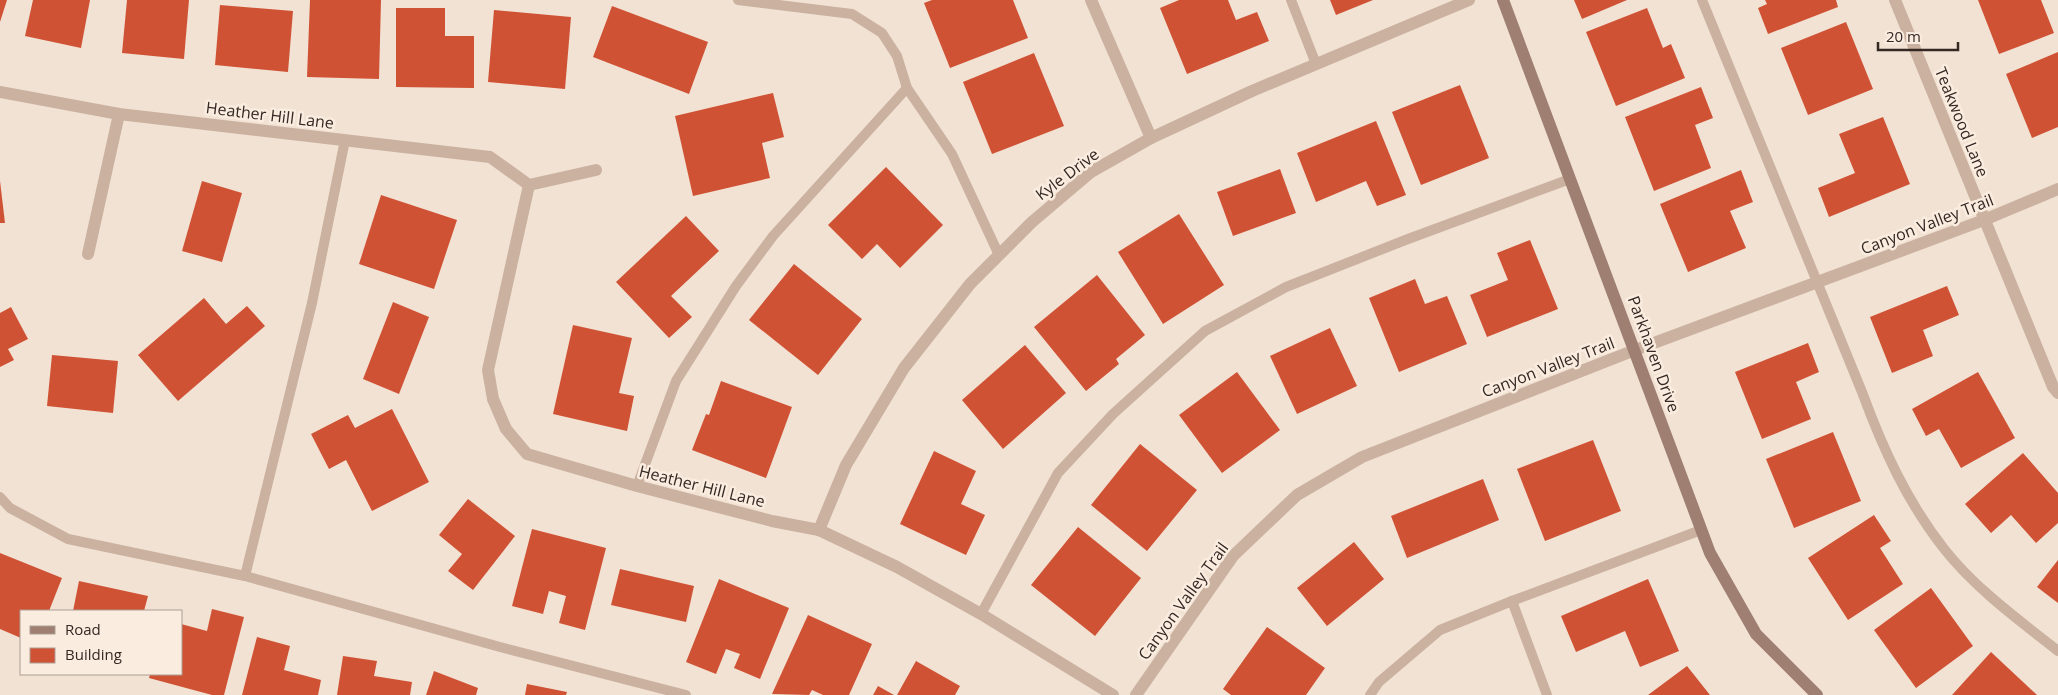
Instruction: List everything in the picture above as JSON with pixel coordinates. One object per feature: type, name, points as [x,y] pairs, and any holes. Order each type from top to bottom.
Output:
[{"type":"street","points":[[1091,0],[1151,138]]},
{"type":"street","name":"Kyle Drive","points":[[819,530],[846,465],[904,368],[970,284],[1032,222],[1091,172],[1151,138],[1316,64],[1469,0]]},
{"type":"street","name":"Parkhaven Drive","points":[[1503,0],[1710,553],[1756,634],[1816,695]]},
{"type":"street","name":"Teakwood Lane","points":[[1895,0],[1984,220],[2058,393]]},
{"type":"street","name":"Heather Hill Lane","points":[[0,92],[119,114],[490,157],[529,185],[488,370],[493,399],[506,429],[527,454],[636,486],[772,521],[819,530],[896,567],[980,614],[1113,695]]},
{"type":"street","points":[[88,254],[119,114]]},
{"type":"street","points":[[529,185],[596,170]]},
{"type":"street","name":"Canyon Valley Trail","points":[[1136,695],[1234,556],[1297,496],[1362,457],[1635,350],[1984,220],[2058,189]]},
{"type":"lane","points":[[738,0],[852,14],[882,33],[897,56],[907,88],[952,154],[999,255]]},
{"type":"lane","points":[[1291,0],[1316,64]]},
{"type":"lane","points":[[1702,0],[1881,443],[1915,509],[1946,551],[1984,590],[2058,651]]},
{"type":"lane","points":[[636,486],[676,381],[736,286],[773,236],[907,88]]},
{"type":"lane","points":[[245,576],[248,556],[312,303],[345,140]]},
{"type":"lane","points":[[980,614],[1058,473],[1113,414],[1205,331],[1286,287],[1570,178]]},
{"type":"lane","points":[[0,497],[10,508],[68,539],[245,576],[500,647],[686,695]]},
{"type":"lane","points":[[1370,695],[1379,682],[1440,630],[1702,530]]},
{"type":"lane","points":[[1512,601],[1547,695]]},
{"type":"building","points":[[0,0],[7,0],[0,22]]},
{"type":"building","points":[[33,0],[90,0],[81,48],[25,36]]},
{"type":"building","points":[[127,0],[189,0],[184,59],[122,53]]},
{"type":"building","points":[[310,0],[381,0],[379,79],[307,77]]},
{"type":"building","points":[[932,0],[1013,0],[1028,38],[950,68],[924,3]]},
{"type":"building","points":[[1179,0],[1228,0],[1236,20],[1257,12],[1269,41],[1187,74],[1160,8]]},
{"type":"building","points":[[1330,0],[1373,0],[1336,15]]},
{"type":"building","points":[[1574,0],[1627,0],[1582,19]]},
{"type":"building","points":[[1765,0],[1836,0],[1838,7],[1768,34],[1758,8],[1767,4]]},
{"type":"building","points":[[1978,0],[2041,0],[2054,33],[1999,54]]},
{"type":"building","points":[[220,5],[293,11],[288,72],[215,65]]},
{"type":"building","points":[[612,6],[708,42],[689,94],[593,57]]},
{"type":"building","points":[[396,8],[445,8],[445,36],[474,36],[474,88],[396,87]]},
{"type":"building","points":[[1647,8],[1663,48],[1671,44],[1685,78],[1616,106],[1586,32]]},
{"type":"building","points":[[494,10],[571,17],[565,89],[488,82]]},
{"type":"building","points":[[1846,22],[1873,89],[1808,115],[1781,48]]},
{"type":"building","points":[[2058,52],[2058,127],[2032,138],[2006,74]]},
{"type":"building","points":[[1034,53],[1064,126],[992,154],[963,82]]},
{"type":"building","points":[[1460,85],[1489,158],[1421,185],[1392,112]]},
{"type":"building","points":[[1701,87],[1713,118],[1695,125],[1711,168],[1654,191],[1625,117]]},
{"type":"building","points":[[773,93],[784,137],[762,143],[770,178],[693,196],[675,116]]},
{"type":"building","points":[[1883,117],[1910,184],[1829,217],[1818,188],[1855,173],[1839,134]]},
{"type":"building","points":[[1376,121],[1406,195],[1377,206],[1366,181],[1316,202],[1297,153]]},
{"type":"building","points":[[886,167],[943,225],[900,268],[877,244],[862,259],[828,225]]},
{"type":"building","points":[[1280,169],[1296,213],[1233,236],[1217,192]]},
{"type":"building","points":[[1741,170],[1753,202],[1730,211],[1746,248],[1688,272],[1660,204]]},
{"type":"building","points":[[0,181],[5,223],[0,223]]},
{"type":"building","points":[[202,181],[242,193],[222,262],[182,251]]},
{"type":"building","points":[[381,195],[457,220],[434,289],[359,264]]},
{"type":"building","points":[[1179,214],[1224,285],[1163,324],[1118,252]]},
{"type":"building","points":[[686,216],[719,251],[671,296],[692,317],[669,338],[616,282]]},
{"type":"building","points":[[1530,240],[1558,309],[1487,337],[1470,295],[1508,280],[1497,253]]},
{"type":"building","points":[[794,264],[862,319],[818,375],[749,320]]},
{"type":"building","points":[[1097,275],[1145,335],[1116,359],[1119,364],[1086,391],[1034,327]]},
{"type":"building","points":[[1415,279],[1425,304],[1447,296],[1467,344],[1399,372],[1369,298]]},
{"type":"building","points":[[1947,286],[1959,315],[1923,330],[1933,356],[1892,373],[1870,317]]},
{"type":"building","points":[[204,298],[226,324],[247,306],[265,326],[178,401],[138,355]]},
{"type":"building","points":[[393,302],[429,317],[399,394],[363,379]]},
{"type":"building","points":[[11,307],[28,339],[8,349],[14,360],[0,367],[0,313]]},
{"type":"building","points":[[573,325],[632,338],[619,393],[634,396],[627,431],[553,414]]},
{"type":"building","points":[[1330,328],[1357,386],[1297,414],[1270,356]]},
{"type":"building","points":[[1808,343],[1819,372],[1796,382],[1811,419],[1762,439],[1735,372]]},
{"type":"building","points":[[1025,345],[1066,393],[1003,449],[962,400]]},
{"type":"building","points":[[52,355],[118,361],[113,413],[47,406]]},
{"type":"building","points":[[1237,372],[1280,430],[1222,473],[1179,415]]},
{"type":"building","points":[[1978,372],[2015,438],[1961,468],[1939,429],[1926,436],[1912,409]]},
{"type":"building","points":[[721,381],[792,407],[766,478],[692,450],[706,414],[709,415]]},
{"type":"building","points":[[392,409],[429,482],[372,511],[346,460],[329,469],[311,434],[348,415],[355,428]]},
{"type":"building","points":[[1833,432],[1861,501],[1794,528],[1766,459]]},
{"type":"building","points":[[1593,440],[1621,511],[1545,541],[1517,469]]},
{"type":"building","points":[[1140,444],[1197,490],[1147,551],[1091,505]]},
{"type":"building","points":[[934,451],[976,471],[961,504],[985,515],[966,555],[900,524]]},
{"type":"building","points":[[2023,453],[2058,493],[2058,523],[2036,543],[2011,515],[1991,533],[1965,504]]},
{"type":"building","points":[[1483,479],[1499,520],[1407,558],[1391,516]]},
{"type":"building","points":[[468,499],[515,536],[473,590],[448,571],[462,554],[439,535]]},
{"type":"building","points":[[1874,515],[1891,541],[1880,548],[1903,584],[1848,620],[1808,558]]},
{"type":"building","points":[[1078,527],[1141,578],[1095,636],[1031,585]]},
{"type":"building","points":[[532,529],[606,548],[585,630],[559,623],[566,596],[549,591],[543,614],[512,606]]},
{"type":"building","points":[[1354,542],[1384,579],[1327,626],[1297,588]]},
{"type":"building","points":[[0,553],[62,578],[49,610],[20,610],[20,638],[0,629]]},
{"type":"building","points":[[2058,560],[2058,603],[2037,587]]},
{"type":"building","points":[[620,569],[694,586],[686,622],[611,605]]},
{"type":"building","points":[[719,579],[789,608],[760,679],[734,668],[740,654],[726,649],[716,674],[686,662]]},
{"type":"building","points":[[1648,579],[1679,651],[1640,667],[1625,631],[1576,652],[1561,616]]},
{"type":"building","points":[[79,581],[148,596],[144,610],[73,610]]},
{"type":"building","points":[[1931,588],[1973,646],[1916,688],[1874,630]]},
{"type":"building","points":[[212,609],[244,617],[224,695],[212,695],[149,678],[150,675],[182,675],[182,624],[207,631]]},
{"type":"building","points":[[808,615],[872,644],[849,695],[823,695],[812,690],[809,695],[772,694]]},
{"type":"building","points":[[1267,627],[1325,668],[1306,695],[1231,695],[1223,689]]},
{"type":"building","points":[[257,637],[290,646],[284,670],[321,680],[318,695],[242,695]]},
{"type":"building","points":[[1991,652],[2037,695],[1952,695]]},
{"type":"building","points":[[343,656],[377,661],[374,676],[412,682],[410,695],[337,695]]},
{"type":"building","points":[[916,661],[960,686],[955,695],[897,695]]},
{"type":"building","points":[[1687,666],[1710,695],[1648,695]]},
{"type":"building","points":[[434,671],[478,688],[476,695],[426,695]]},
{"type":"building","points":[[527,684],[567,692],[566,695],[525,695]]},
{"type":"building","points":[[878,686],[894,695],[873,695]]}]
